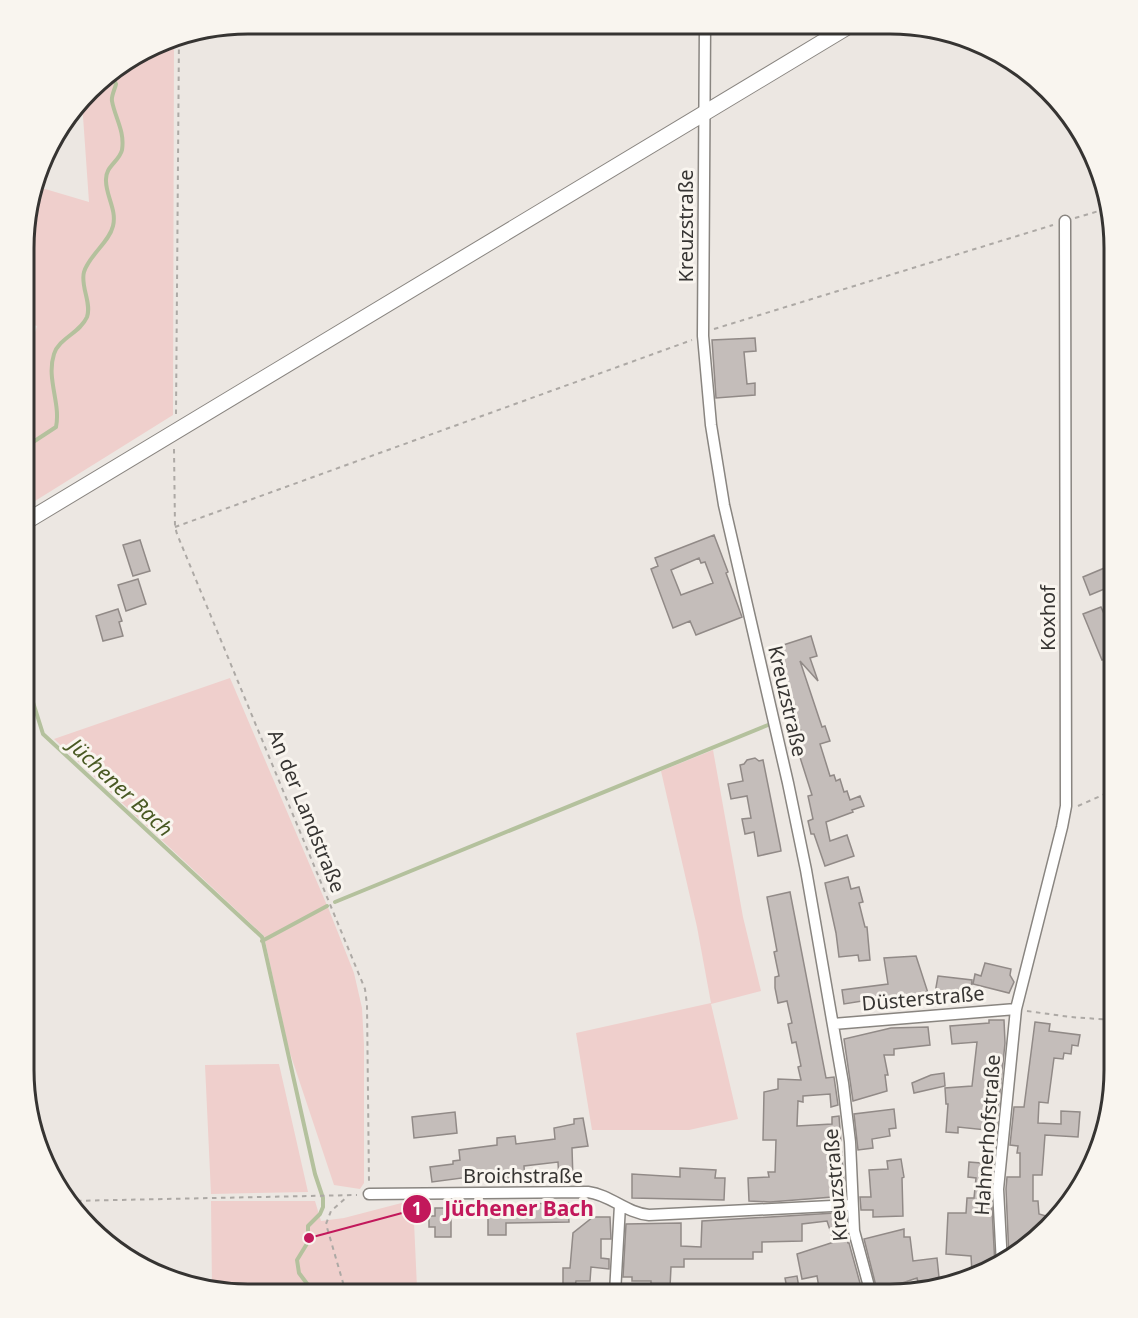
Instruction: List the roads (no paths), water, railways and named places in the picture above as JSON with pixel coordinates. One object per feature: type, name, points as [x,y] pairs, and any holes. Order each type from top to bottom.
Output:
[{"type":"main road","points":[[34,517],[836,34]]},
{"type":"street","name":"Kreuzstraße","points":[[705,34],[703,334],[711,425],[723,497],[795,813],[833,1024],[848,1122],[852,1205],[857,1244],[868,1283]]},
{"type":"street","name":"Koxhof","points":[[1016,1009],[1065,811],[1065,221]]},
{"type":"street","name":"Düsterstraße","points":[[833,1024],[1016,1009]]},
{"type":"street","name":"Hahnerhofstraße","points":[[1001,1252],[998,1218],[999,1177],[1016,1009]]},
{"type":"street","name":"Broichstraße","points":[[369,1194],[582,1191],[600,1194],[635,1212],[650,1215],[852,1205]]},
{"type":"street","points":[[616,1283],[620,1205]]},
{"type":"waterway","name":"Jüchener Bach","points":[[34,441],[56,427],[57,409],[52,382],[54,354],[60,344],[80,327],[87,317],[84,272],[113,226],[114,214],[106,187],[106,176],[120,154],[123,143],[112,101],[115,82]]},
{"type":"waterway","name":"Jüchener Bach","points":[[34,705],[43,734],[262,937],[315,1174],[323,1198],[323,1207],[320,1214],[308,1226],[308,1242],[297,1260],[299,1273],[307,1284]]},
{"type":"waterway","points":[[335,902],[768,725]]},
{"type":"waterway","points":[[262,941],[327,906]]},
{"type":"place","name":"Jüchener Bach","points":[[309,1238]]}]
